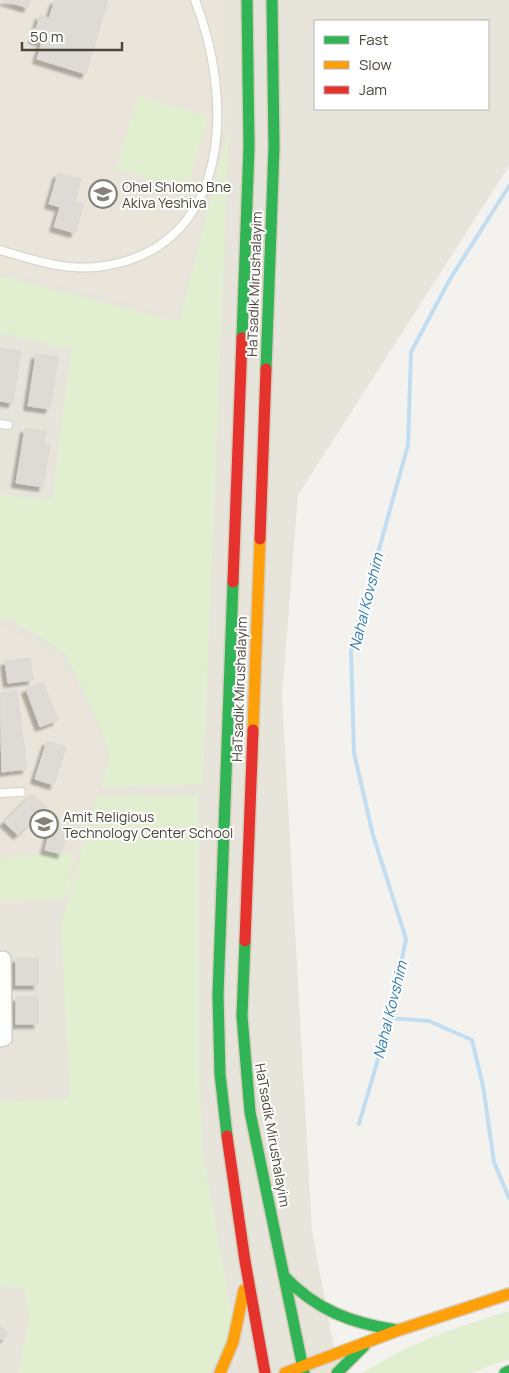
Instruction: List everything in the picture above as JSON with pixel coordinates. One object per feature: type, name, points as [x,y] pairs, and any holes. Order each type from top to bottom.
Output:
[{"type":"main road","name":"HaTsadik Mirushalayim","points":[[247,0],[249,157],[218,1016],[226,1128],[247,1276],[265,1373]]},
{"type":"main road","name":"HaTsadik Mirushalayim","points":[[272,0],[274,157],[242,1016],[250,1112],[302,1370]]},
{"type":"main road","points":[[220,1373],[234,1342],[247,1276]]},
{"type":"main road","points":[[284,1276],[304,1298],[325,1312],[368,1326],[399,1330]]},
{"type":"main road","points":[[285,1373],[302,1370],[369,1341],[509,1294]]},
{"type":"main road","points":[[337,1373],[369,1341]]},
{"type":"main road","points":[[505,1373],[509,1371]]},
{"type":"street","points":[[0,1039],[4,1038],[3,959]]},
{"type":"lane","points":[[0,250],[44,263],[71,267],[103,267],[135,260],[160,246],[178,231],[193,213],[207,187],[216,148],[218,105],[216,76],[195,0]]},
{"type":"lane","points":[[0,793],[21,792]]},
{"type":"shaded area","points":[[0,0],[509,0],[509,166],[298,495],[282,696],[312,1231],[339,1373],[0,1373]]},
{"type":"shaded area","name":"Ohel Shlomo Bne Akiva Yeshiva","points":[[0,0],[224,0],[226,119],[176,315],[0,269]]},
{"type":"shaded area","name":"Amit Religious Technology Center School","points":[[7,628],[58,659],[93,715],[102,736],[105,753],[71,894],[60,901],[0,905],[0,629]]},
{"type":"green space","points":[[138,96],[208,116],[187,190],[117,169]]},
{"type":"green space","points":[[229,128],[203,784],[101,788],[110,754],[101,728],[65,653],[11,619],[0,620],[0,492],[2,495],[52,500],[71,349],[0,333],[0,276],[179,322]]},
{"type":"green space","points":[[198,795],[199,1079],[204,1160],[234,1326],[210,1373],[18,1373],[29,1319],[25,1289],[0,1286],[0,1102],[70,1099],[61,926],[97,796]]},
{"type":"green space","points":[[69,852],[75,858],[68,893],[62,898],[0,901],[0,857]]},
{"type":"green space","points":[[509,1311],[509,1359],[471,1373],[362,1373],[416,1344]]},
{"type":"building","points":[[2,0],[30,0],[28,8]]},
{"type":"building","points":[[55,0],[108,0],[86,74],[37,59],[42,42],[33,39],[40,15],[49,18]]},
{"type":"building","points":[[58,173],[81,179],[75,202],[84,204],[75,233],[54,227],[60,207],[49,204]]},
{"type":"building","points":[[0,348],[21,351],[13,403],[0,401]]},
{"type":"building","points":[[36,354],[58,357],[50,409],[28,406]]},
{"type":"building","points":[[25,428],[46,431],[44,444],[50,445],[43,487],[16,483]]},
{"type":"building","points":[[30,658],[33,680],[8,683],[5,661]]},
{"type":"building","points":[[43,682],[58,720],[40,727],[26,689]]},
{"type":"building","points":[[17,690],[27,769],[2,772],[0,693]]},
{"type":"building","points":[[47,741],[66,747],[54,785],[35,779]]},
{"type":"building","points":[[32,794],[46,807],[18,835],[4,822]]},
{"type":"building","points":[[51,826],[67,830],[62,854],[45,850]]},
{"type":"building","points":[[16,958],[38,958],[38,985],[16,985]]},
{"type":"building","points":[[16,997],[38,997],[38,1024],[16,1024]]},
{"type":"building","points":[[0,1327],[5,1329],[7,1334],[5,1338],[0,1340]]},
{"type":"waterway","name":"Nahal Kovshim","points":[[359,1124],[390,1018],[406,939],[373,835],[354,753],[351,650],[408,445],[411,352],[450,279],[509,186]]},
{"type":"waterway","points":[[390,1018],[429,1021],[472,1040],[483,1086],[494,1162],[509,1198]]},
{"type":"traffic: fast","points":[[242,338],[249,147],[247,0]]},
{"type":"traffic: fast","points":[[266,369],[274,147],[272,0]]},
{"type":"traffic: fast","points":[[227,1136],[220,1074],[218,995],[233,582]]},
{"type":"traffic: fast","points":[[245,941],[242,1016],[250,1112],[304,1373]]},
{"type":"traffic: fast","points":[[284,1276],[309,1298],[335,1313],[349,1319],[396,1330]]},
{"type":"traffic: fast","points":[[337,1373],[364,1346]]},
{"type":"traffic: fast","points":[[505,1373],[509,1371]]},
{"type":"traffic: slow","points":[[253,730],[260,539]]},
{"type":"traffic: slow","points":[[220,1373],[233,1342],[244,1290]]},
{"type":"traffic: slow","points":[[285,1373],[399,1330],[509,1294]]},
{"type":"traffic: jam","points":[[233,582],[242,338]]},
{"type":"traffic: jam","points":[[260,539],[266,369]]},
{"type":"traffic: jam","points":[[245,941],[253,730]]},
{"type":"traffic: jam","points":[[227,1136],[245,1261],[265,1373]]},
{"type":"place","name":"Ohel Shlomo Bne Akiva Yeshiva","points":[[103,194]]},
{"type":"place","name":"Amit Religious Technology Center School","points":[[44,824]]}]
